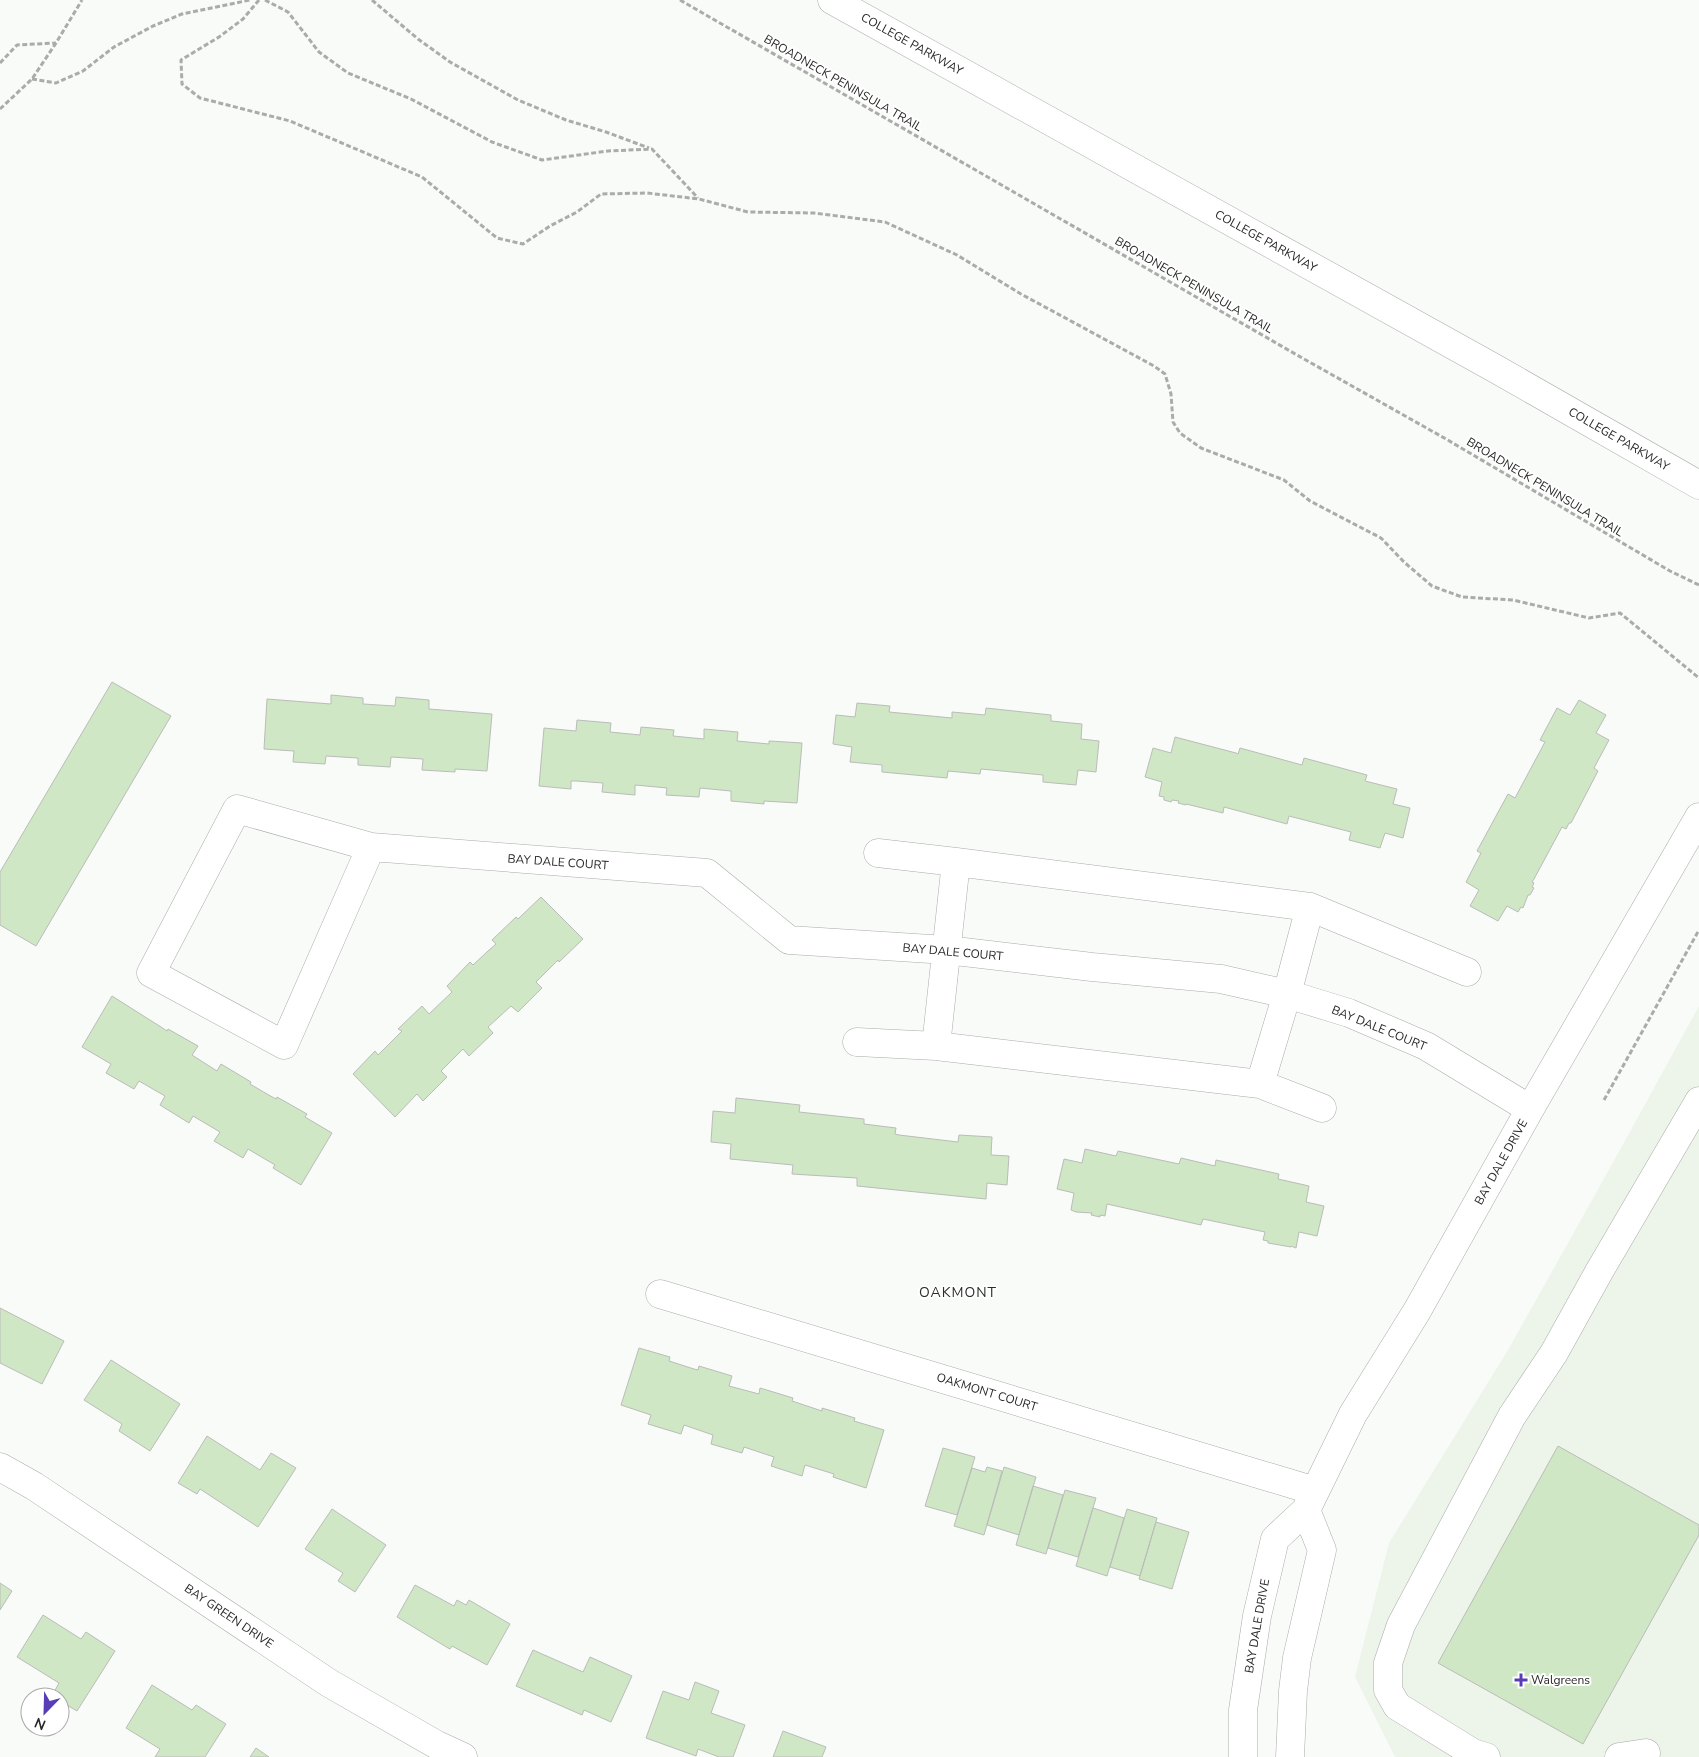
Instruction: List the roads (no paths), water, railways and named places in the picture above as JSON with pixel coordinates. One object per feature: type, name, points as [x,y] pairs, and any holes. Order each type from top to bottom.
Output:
[{"type":"street","name":"COLLEGE PARKWAY","points":[[832,0],[1496,369],[1699,485]]},
{"type":"street","name":"BAY DALE COURT","points":[[372,847],[284,1045],[151,974],[237,810],[372,847],[707,873],[789,940],[947,950],[1092,967],[1221,979],[1287,994],[1349,1013],[1426,1046],[1530,1109]]},
{"type":"street","name":"BAY DALE DRIVE","points":[[1243,1757],[1243,1710],[1247,1682],[1257,1616],[1275,1539],[1310,1500],[1353,1414],[1417,1311],[1530,1109],[1699,817]]},
{"type":"street","points":[[878,853],[1310,907],[1466,972]]},
{"type":"street","points":[[936,1046],[956,862]]},
{"type":"street","points":[[1260,1084],[1287,994],[1310,907]]},
{"type":"street","points":[[857,1042],[936,1046],[1260,1084],[1322,1108]]},
{"type":"street","points":[[1486,1757],[1474,1753],[1397,1706],[1388,1690],[1388,1663],[1401,1625],[1512,1416],[1554,1353],[1600,1270],[1699,1101]]},
{"type":"street","name":"OAKMONT COURT","points":[[660,1294],[1310,1500]]},
{"type":"street","name":"BAY GREEN DRIVE","points":[[0,1468],[34,1486],[328,1683],[437,1745],[463,1757]]},
{"type":"street","points":[[1290,1757],[1293,1691],[1297,1658],[1322,1550],[1310,1500]]},
{"type":"place","name":"Walgreens","points":[[1521,1680]]},
{"type":"district","name":"OAKMONT","points":[[958,1292]]}]
